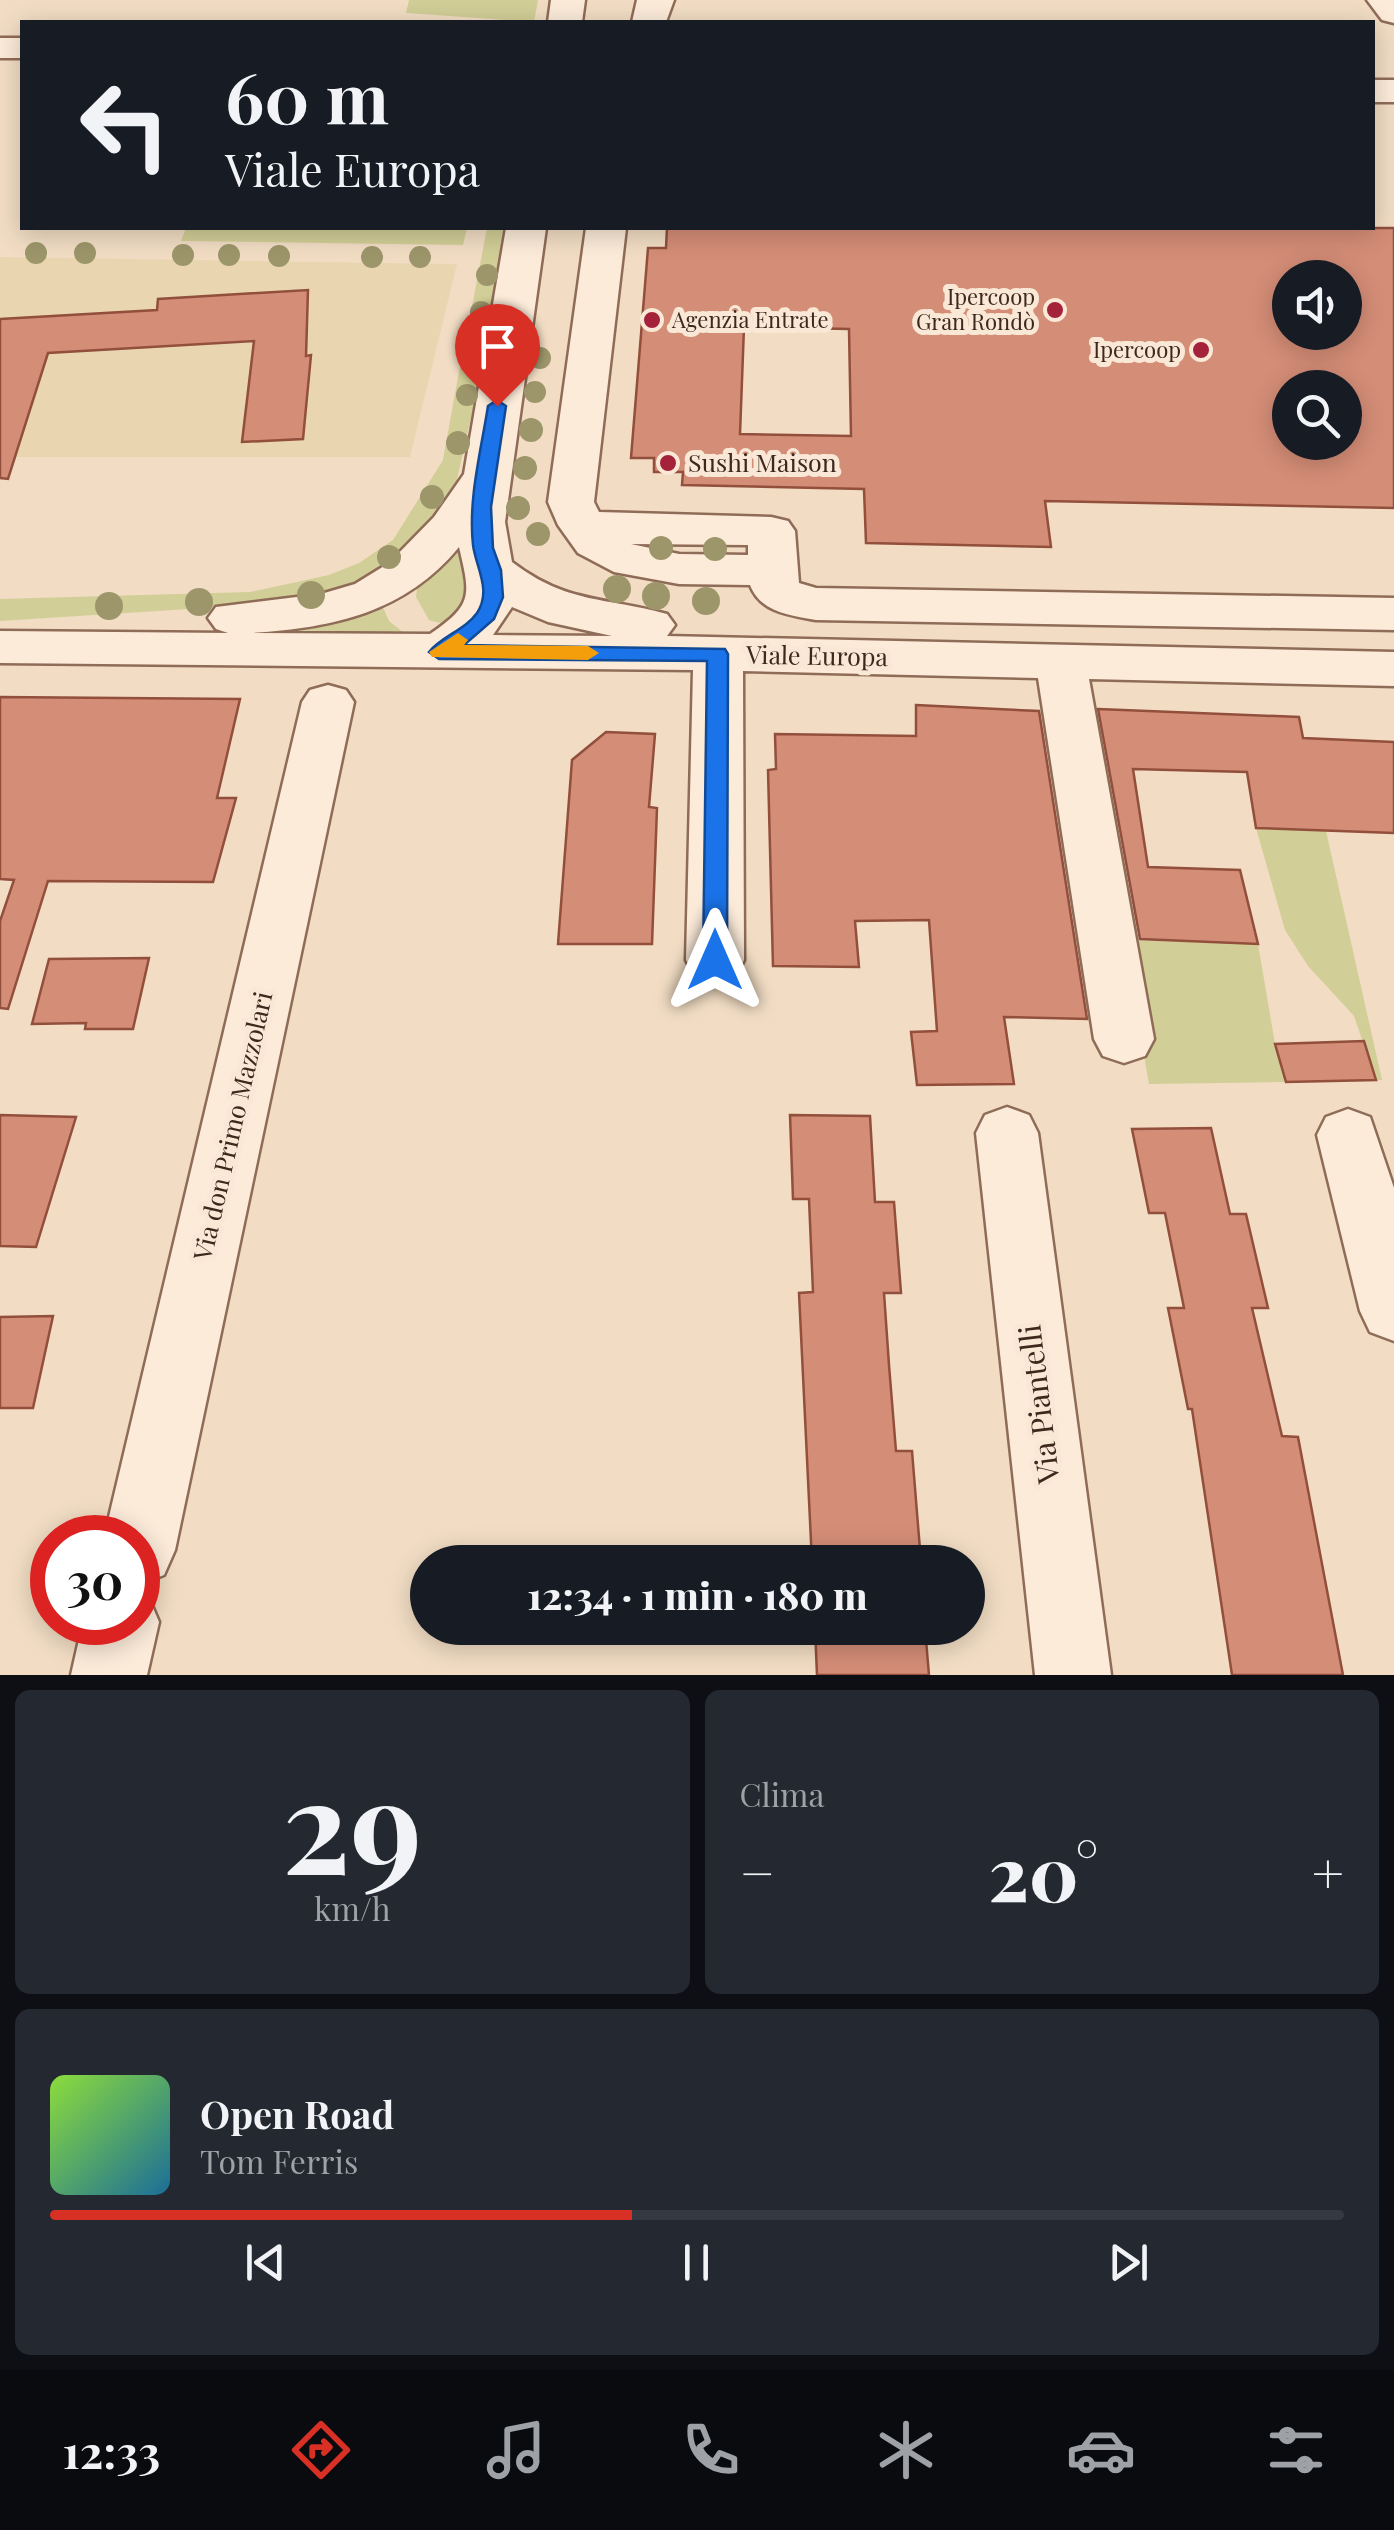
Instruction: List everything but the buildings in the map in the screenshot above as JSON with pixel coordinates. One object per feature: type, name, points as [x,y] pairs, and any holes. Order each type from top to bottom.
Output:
[{"type":"street","points":[[1384,0],[1394,13]]},
{"type":"street","points":[[411,568],[400,596],[413,622],[439,652],[470,632],[486,614],[493,597],[491,570],[483,548],[485,477],[526,230]]},
{"type":"street","points":[[606,230],[571,502],[581,525],[598,546],[629,560],[659,566],[773,570],[775,589],[789,599],[816,604],[1394,614]]},
{"type":"street","points":[[24,647],[150,623],[308,612],[374,594],[411,568],[448,529],[485,477]]},
{"type":"street","points":[[491,570],[514,590],[552,610],[886,657]]},
{"type":"street","points":[[1337,612],[1376,669]]},
{"type":"street","name":"Viale Europa","points":[[24,647],[718,654],[1376,669]]},
{"type":"street","points":[[715,960],[718,654]]},
{"type":"street","points":[[1060,660],[1124,1039]]},
{"type":"street","name":"Via don Primo Mazzolari","points":[[146,1515],[328,702]]},
{"type":"street","name":"Via Piantelli","points":[[1006,1133],[1073,1675]]},
{"type":"street","points":[[1348,1135],[1394,1311]]},
{"type":"street","points":[[110,1675],[116,1645]]},
{"type":"shaded area","points":[[409,0],[538,0],[534,20],[406,13]]},
{"type":"shaded area","points":[[185,230],[467,230],[463,245],[181,241]]},
{"type":"shaded area","points":[[487,230],[506,230],[488,321],[467,333]]},
{"type":"shaded area","points":[[0,257],[457,264],[410,457],[0,457]]},
{"type":"shaded area","points":[[460,366],[479,382],[455,488],[437,520],[391,574],[316,601],[0,621],[0,599],[250,592],[329,575],[359,563],[393,540],[443,460]]},
{"type":"shaded area","points":[[458,539],[475,597],[451,621],[429,620],[416,597],[417,588]]},
{"type":"shaded area","points":[[381,603],[389,621],[404,633],[236,629]]},
{"type":"shaded area","points":[[1256,828],[1326,831],[1382,1080],[1376,1080],[1354,1016],[1308,966],[1285,930]]},
{"type":"shaded area","points":[[1124,940],[1258,944],[1275,1044],[1286,1082],[1149,1084]]},
{"type":"slow traffic","points":[[458,640],[439,652],[588,653]]},
{"type":"place","name":"Ipercoop Gran Rondò","points":[[1055,310]]},
{"type":"place","name":"Agenzia Entrate","points":[[652,320]]},
{"type":"place","name":"Ipercoop","points":[[1201,350]]},
{"type":"place","name":"Sushi Maison","points":[[668,463]]},
{"type":"route","points":[[497,406],[482,507],[483,548],[491,570],[493,597],[486,614],[470,632],[439,652],[718,654],[715,960]]}]
